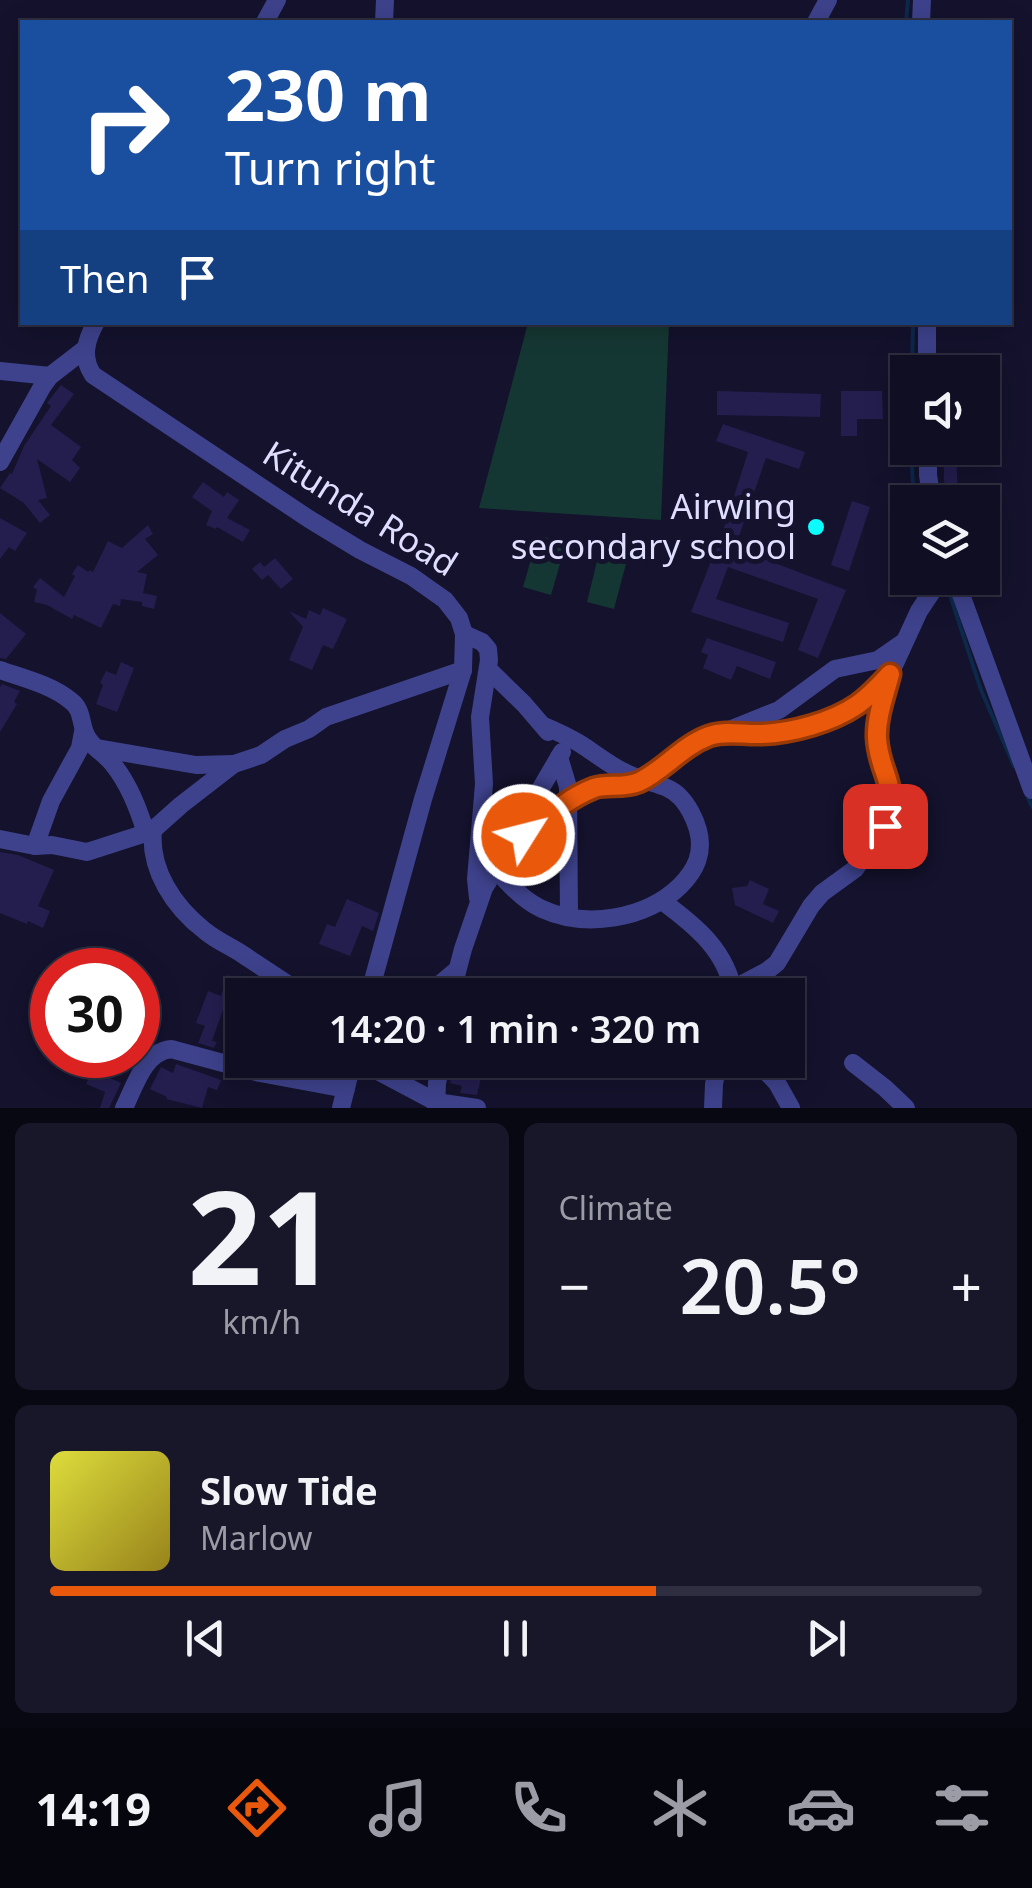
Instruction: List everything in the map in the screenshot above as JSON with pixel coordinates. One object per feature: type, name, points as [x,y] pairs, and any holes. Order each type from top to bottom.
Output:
[{"type":"street","points":[[0,462],[50,376],[85,349],[95,325]]},
{"type":"street","points":[[927,325],[927,355]]},
{"type":"street","name":"Kitunda Road","points":[[85,349],[86,365],[102,382],[309,519],[446,600],[464,634],[488,649],[489,670]]},
{"type":"street","points":[[0,371],[50,376]]},
{"type":"street","points":[[757,978],[777,963],[822,893],[855,870],[885,826],[892,802],[877,739],[880,711],[890,674],[930,595]]},
{"type":"street","points":[[961,595],[1032,790]]},
{"type":"street","points":[[374,978],[463,670],[464,634]]},
{"type":"street","points":[[489,670],[544,726],[561,754],[586,778],[600,786],[619,788],[642,780],[692,743],[779,710],[835,669],[878,660],[905,641]]},
{"type":"street","points":[[0,670],[52,689],[78,707],[84,732],[128,786],[150,831],[157,869],[170,894],[207,933],[277,978]]},
{"type":"street","points":[[97,748],[196,765],[234,764],[261,755],[326,717],[463,670]]},
{"type":"street","points":[[478,903],[476,878],[484,784],[480,717],[489,670]]},
{"type":"street","points":[[724,732],[766,734],[830,718],[854,707],[890,674]]},
{"type":"street","points":[[492,874],[540,908],[569,917],[620,916],[662,901],[692,872],[700,850],[695,821],[678,794],[620,771],[582,745],[544,726]]},
{"type":"street","points":[[35,846],[51,801],[80,748],[84,732]]},
{"type":"street","points":[[561,754],[568,802],[569,917]]},
{"type":"street","points":[[492,874],[502,837],[538,792],[561,754]]},
{"type":"street","points":[[0,838],[86,852],[150,831],[234,764]]},
{"type":"street","points":[[456,978],[478,903],[504,856],[524,835],[568,802],[600,786]]},
{"type":"street","points":[[662,901],[713,945],[722,956],[729,978]]},
{"type":"street","points":[[448,978],[458,970]]},
{"type":"street","points":[[124,1108],[158,1050],[171,1049],[260,1073],[346,1089]]},
{"type":"street","points":[[853,1063],[906,1108]]},
{"type":"street","points":[[341,1108],[349,1078]]},
{"type":"street","points":[[387,1078],[436,1105],[477,1108]]},
{"type":"street","points":[[436,1105],[440,1078]]},
{"type":"street","points":[[713,1108],[716,1078]]},
{"type":"street","points":[[771,1078],[792,1108]]},
{"type":"green space","points":[[527,325],[669,325],[661,520],[479,508]]},
{"type":"green space","points":[[538,535],[566,543],[551,595],[523,587]]},
{"type":"green space","points":[[599,553],[627,560],[614,609],[587,602]]},
{"type":"building","points":[[61,385],[74,394],[51,425],[81,447],[72,460],[80,468],[70,482],[37,459],[47,498],[38,500],[50,515],[40,523],[24,503],[0,488],[12,474],[24,446],[51,406],[47,403]]},
{"type":"building","points":[[717,391],[821,394],[820,417],[717,415]]},
{"type":"building","points":[[841,391],[882,391],[883,419],[857,419],[857,436],[841,436]]},
{"type":"building","points":[[723,424],[805,452],[799,469],[766,458],[735,548],[846,590],[818,658],[798,650],[818,599],[728,567],[716,599],[789,623],[783,642],[691,612],[748,452],[716,441]]},
{"type":"building","points":[[944,465],[957,465],[957,485],[944,485]]},
{"type":"building","points":[[203,482],[224,497],[227,492],[239,500],[227,518],[250,530],[243,542],[206,525],[212,511],[192,497]]},
{"type":"building","points":[[852,501],[870,507],[849,571],[831,565]]},
{"type":"building","points":[[0,518],[27,533],[15,551],[9,547],[0,559]]},
{"type":"building","points":[[148,525],[153,534],[145,539],[158,555],[137,572],[147,574],[143,593],[157,596],[154,609],[142,606],[142,602],[121,599],[120,606],[113,604],[101,628],[34,602],[37,590],[33,587],[40,578],[64,597],[78,565],[93,572],[108,541],[122,548]]},
{"type":"building","points":[[275,558],[293,579],[281,589],[268,575],[262,580],[252,569],[260,562],[264,567]]},
{"type":"building","points":[[323,608],[347,619],[333,649],[323,645],[312,670],[289,660],[303,627],[289,611],[306,619],[309,610],[320,615]]},
{"type":"building","points":[[0,613],[26,634],[6,659],[0,658]]},
{"type":"building","points":[[707,638],[776,662],[770,679],[737,666],[731,680],[703,668],[708,655],[701,652]]},
{"type":"building","points":[[121,662],[134,668],[117,712],[96,704],[106,671],[116,675]]},
{"type":"building","points":[[2,684],[20,691],[14,702],[17,704],[0,732],[0,687]]},
{"type":"building","points":[[0,852],[54,870],[38,906],[50,911],[43,928],[0,913]]},
{"type":"building","points":[[750,880],[769,889],[763,904],[779,911],[773,923],[735,905],[732,888],[747,886]]},
{"type":"building","points":[[347,899],[379,913],[373,931],[362,926],[350,956],[319,944],[327,924],[335,927]]},
{"type":"building","points":[[225,984],[225,1007],[212,1041],[217,1042],[214,1048],[198,1043],[205,1026],[196,1023],[208,991],[221,996]]},
{"type":"building","points":[[176,1064],[221,1080],[217,1090],[208,1087],[202,1108],[166,1099],[150,1089],[156,1078],[160,1078],[161,1067],[173,1073]]},
{"type":"building","points":[[89,1078],[110,1078],[121,1083],[109,1108],[100,1108],[105,1092],[86,1084]]},
{"type":"building","points":[[451,1078],[481,1078],[477,1095],[460,1093],[462,1086],[450,1083]]},
{"type":"waterway","points":[[906,20],[908,0]]},
{"type":"waterway","points":[[912,355],[913,325]]},
{"type":"waterway","points":[[912,465],[913,485]]},
{"type":"waterway","points":[[950,595],[981,690],[1014,766]]},
{"type":"waterway","points":[[1026,793],[1032,807]]},
{"type":"place","name":"Airwing secondary school","points":[[816,527]]},
{"type":"route","points":[[524,835],[592,789],[619,788],[642,780],[692,743],[724,732],[783,732],[830,718],[854,707],[890,674],[877,739],[892,802],[885,826]]}]
